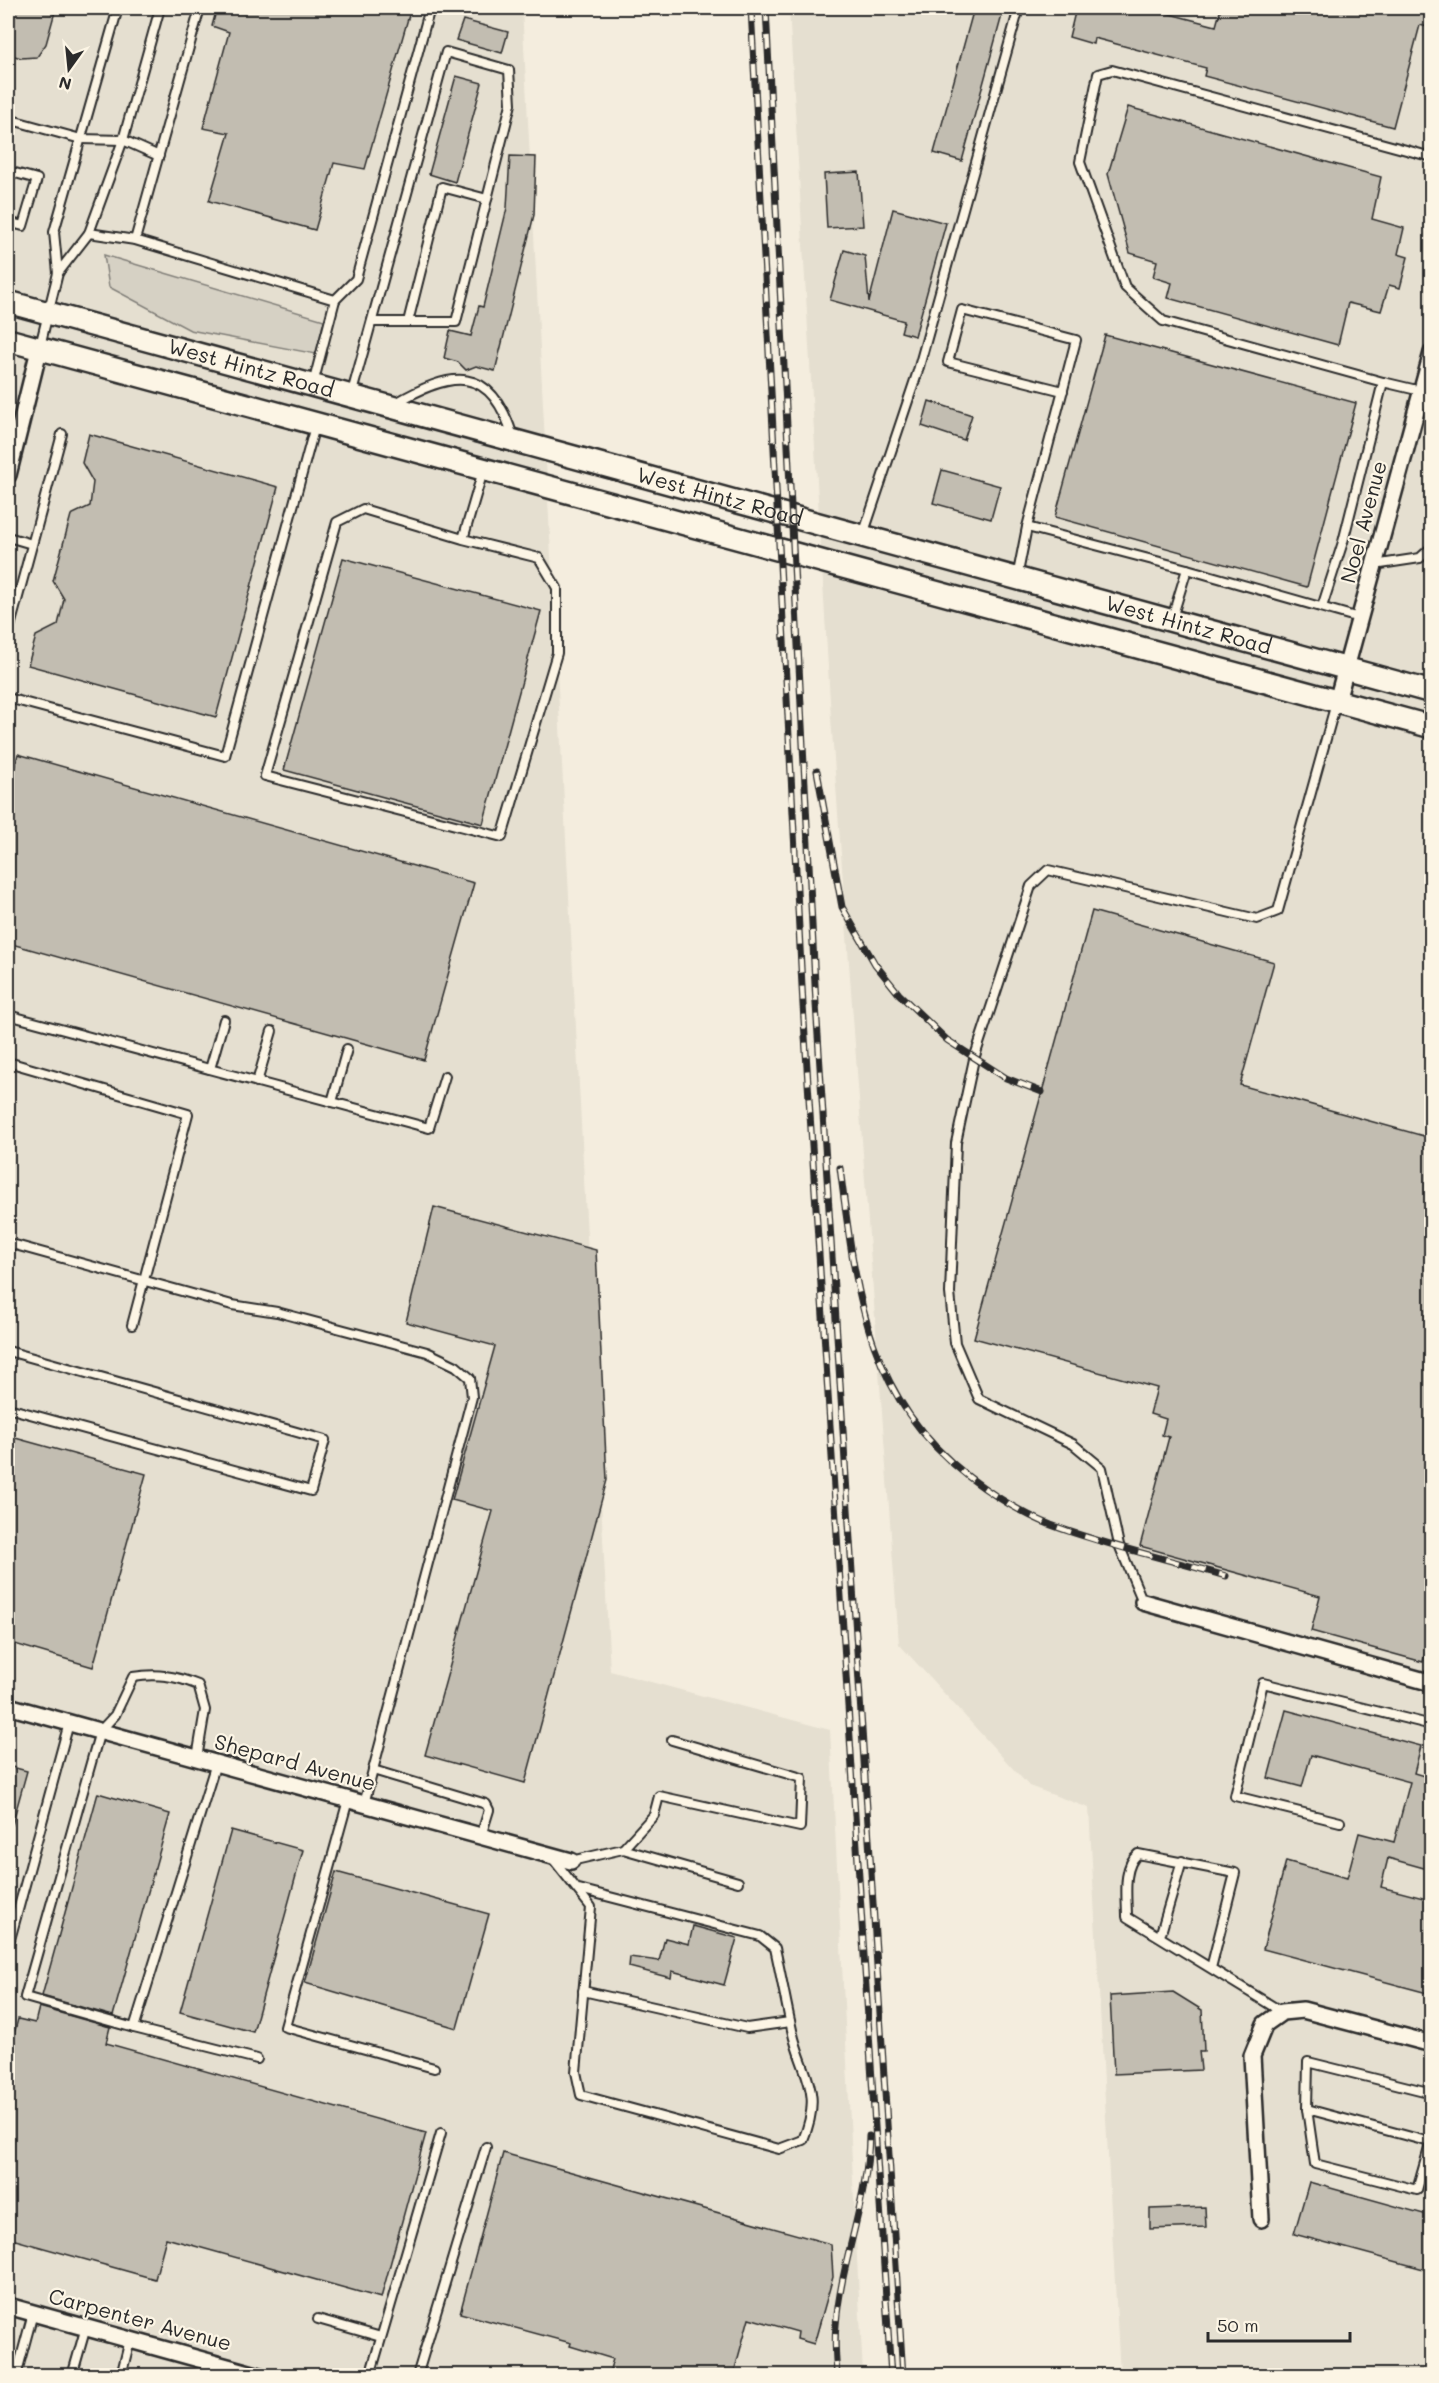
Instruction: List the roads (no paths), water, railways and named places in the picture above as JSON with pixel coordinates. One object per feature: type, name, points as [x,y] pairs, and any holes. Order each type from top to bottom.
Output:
[{"type":"main road","name":"West Hintz Road","points":[[8,302],[1431,692]]},
{"type":"main road","name":"West Hintz Road","points":[[8,340],[1190,664],[1431,727]]},
{"type":"street","points":[[8,475],[39,350]]},
{"type":"street","name":"Noel Avenue","points":[[1337,701],[1426,382],[1431,353]]},
{"type":"street","points":[[1143,1602],[1431,1683]]},
{"type":"street","name":"Shepard Avenue","points":[[8,1706],[571,1861]]},
{"type":"street","points":[[1261,2219],[1252,2056],[1265,2024],[1282,2012],[1303,2010],[1431,2044]]},
{"type":"street","name":"Carpenter Avenue","points":[[8,2306],[260,2376]]},
{"type":"lane","points":[[39,350],[57,273],[54,232],[118,8]]},
{"type":"lane","points":[[57,273],[88,233],[123,140],[160,8]]},
{"type":"lane","points":[[135,240],[200,8]]},
{"type":"lane","points":[[312,386],[335,300],[356,279],[430,8]]},
{"type":"lane","points":[[862,537],[917,374],[1019,8]]},
{"type":"lane","points":[[351,396],[446,52],[509,70],[511,104],[456,322],[373,322]]},
{"type":"lane","points":[[1426,382],[1383,382],[1163,321],[1125,287],[1080,162],[1098,74],[1112,69],[1431,157]]},
{"type":"lane","points":[[8,118],[81,139],[123,140],[159,156]]},
{"type":"lane","points":[[8,171],[37,179],[23,226],[8,222]]},
{"type":"lane","points":[[408,322],[442,187],[488,198]]},
{"type":"lane","points":[[88,233],[135,240],[335,300]]},
{"type":"lane","points":[[1017,579],[1027,527],[1063,391],[1076,340],[962,310],[948,362],[1063,391]]},
{"type":"lane","points":[[390,407],[425,386],[454,379],[474,380],[492,394],[507,416],[514,441]]},
{"type":"lane","points":[[1322,607],[1343,542],[1383,382]]},
{"type":"lane","points":[[8,698],[225,756],[316,424]]},
{"type":"lane","points":[[8,634],[62,434]]},
{"type":"lane","points":[[463,539],[483,470]]},
{"type":"lane","points":[[363,509],[463,539],[539,558],[556,588],[556,653],[502,837],[265,776],[337,522],[363,509]]},
{"type":"lane","points":[[1027,527],[1359,618]]},
{"type":"lane","points":[[8,537],[32,544]]},
{"type":"lane","points":[[1374,565],[1420,558],[1431,547]]},
{"type":"lane","points":[[1171,622],[1187,569]]},
{"type":"lane","points":[[1143,1602],[1119,1545],[1102,1468],[1074,1444],[979,1399],[955,1343],[950,1293],[956,1143],[974,1059],[1031,886],[1048,870],[1257,919],[1278,911],[1337,701]]},
{"type":"lane","points":[[8,1015],[429,1128],[445,1076]]},
{"type":"lane","points":[[210,1069],[224,1020]]},
{"type":"lane","points":[[257,1082],[272,1031]]},
{"type":"lane","points":[[332,1102],[347,1049]]},
{"type":"lane","points":[[8,1062],[188,1114],[132,1325]]},
{"type":"lane","points":[[8,1243],[232,1305],[277,1312],[427,1352],[456,1366],[470,1378],[471,1397],[364,1804]]},
{"type":"lane","points":[[8,1351],[325,1440],[311,1491],[8,1408]]},
{"type":"lane","points":[[197,1758],[205,1710],[198,1685],[182,1678],[155,1673],[134,1677],[115,1715],[100,1731],[25,1997],[256,2059]]},
{"type":"lane","points":[[1340,1822],[1235,1796],[1263,1683],[1431,1725]]},
{"type":"lane","points":[[8,1947],[69,1723]]},
{"type":"lane","points":[[624,1849],[654,1815],[659,1796],[800,1827],[802,1778],[672,1740]]},
{"type":"lane","points":[[134,2028],[216,1763]]},
{"type":"lane","points":[[373,1770],[486,1804],[489,1810],[482,1836]]},
{"type":"lane","points":[[348,1800],[285,2027],[434,2068]]},
{"type":"lane","points":[[571,1861],[624,1849],[738,1882]]},
{"type":"lane","points":[[1211,1968],[1235,1873],[1138,1854],[1132,1859],[1128,1873],[1127,1917],[1282,2012]]},
{"type":"lane","points":[[550,1856],[579,1889],[591,1907],[576,2072],[581,2095],[779,2149],[803,2140],[812,2118],[813,2087],[790,2022],[775,1948],[760,1936],[579,1889]]},
{"type":"lane","points":[[1160,1936],[1182,1861]]},
{"type":"lane","points":[[583,1991],[747,2028],[790,2022]]},
{"type":"lane","points":[[1307,2109],[1431,2140],[1417,2190],[1315,2164],[1307,2109],[1308,2062],[1431,2093]]},
{"type":"lane","points":[[370,2376],[441,2133]]},
{"type":"lane","points":[[417,2376],[486,2147]]},
{"type":"lane","points":[[16,2376],[33,2313]]},
{"type":"lane","points":[[318,2319],[381,2337]]},
{"type":"lane","points":[[72,2376],[86,2327]]},
{"type":"lane","points":[[121,2376],[130,2340]]},
{"type":"railway","points":[[751,8],[803,1005],[891,2376]]},
{"type":"railway","points":[[766,8],[816,1004],[903,2376]]},
{"type":"railway","points":[[817,771],[842,907],[875,964],[899,994],[947,1040],[1006,1078],[1042,1092]]},
{"type":"railway","points":[[840,1168],[852,1256],[860,1298],[872,1338],[887,1376],[907,1412],[934,1445],[978,1484],[1008,1504],[1051,1525],[1226,1576]]},
{"type":"railway","points":[[837,2376],[835,2338],[839,2301],[864,2184],[869,2136]]}]
